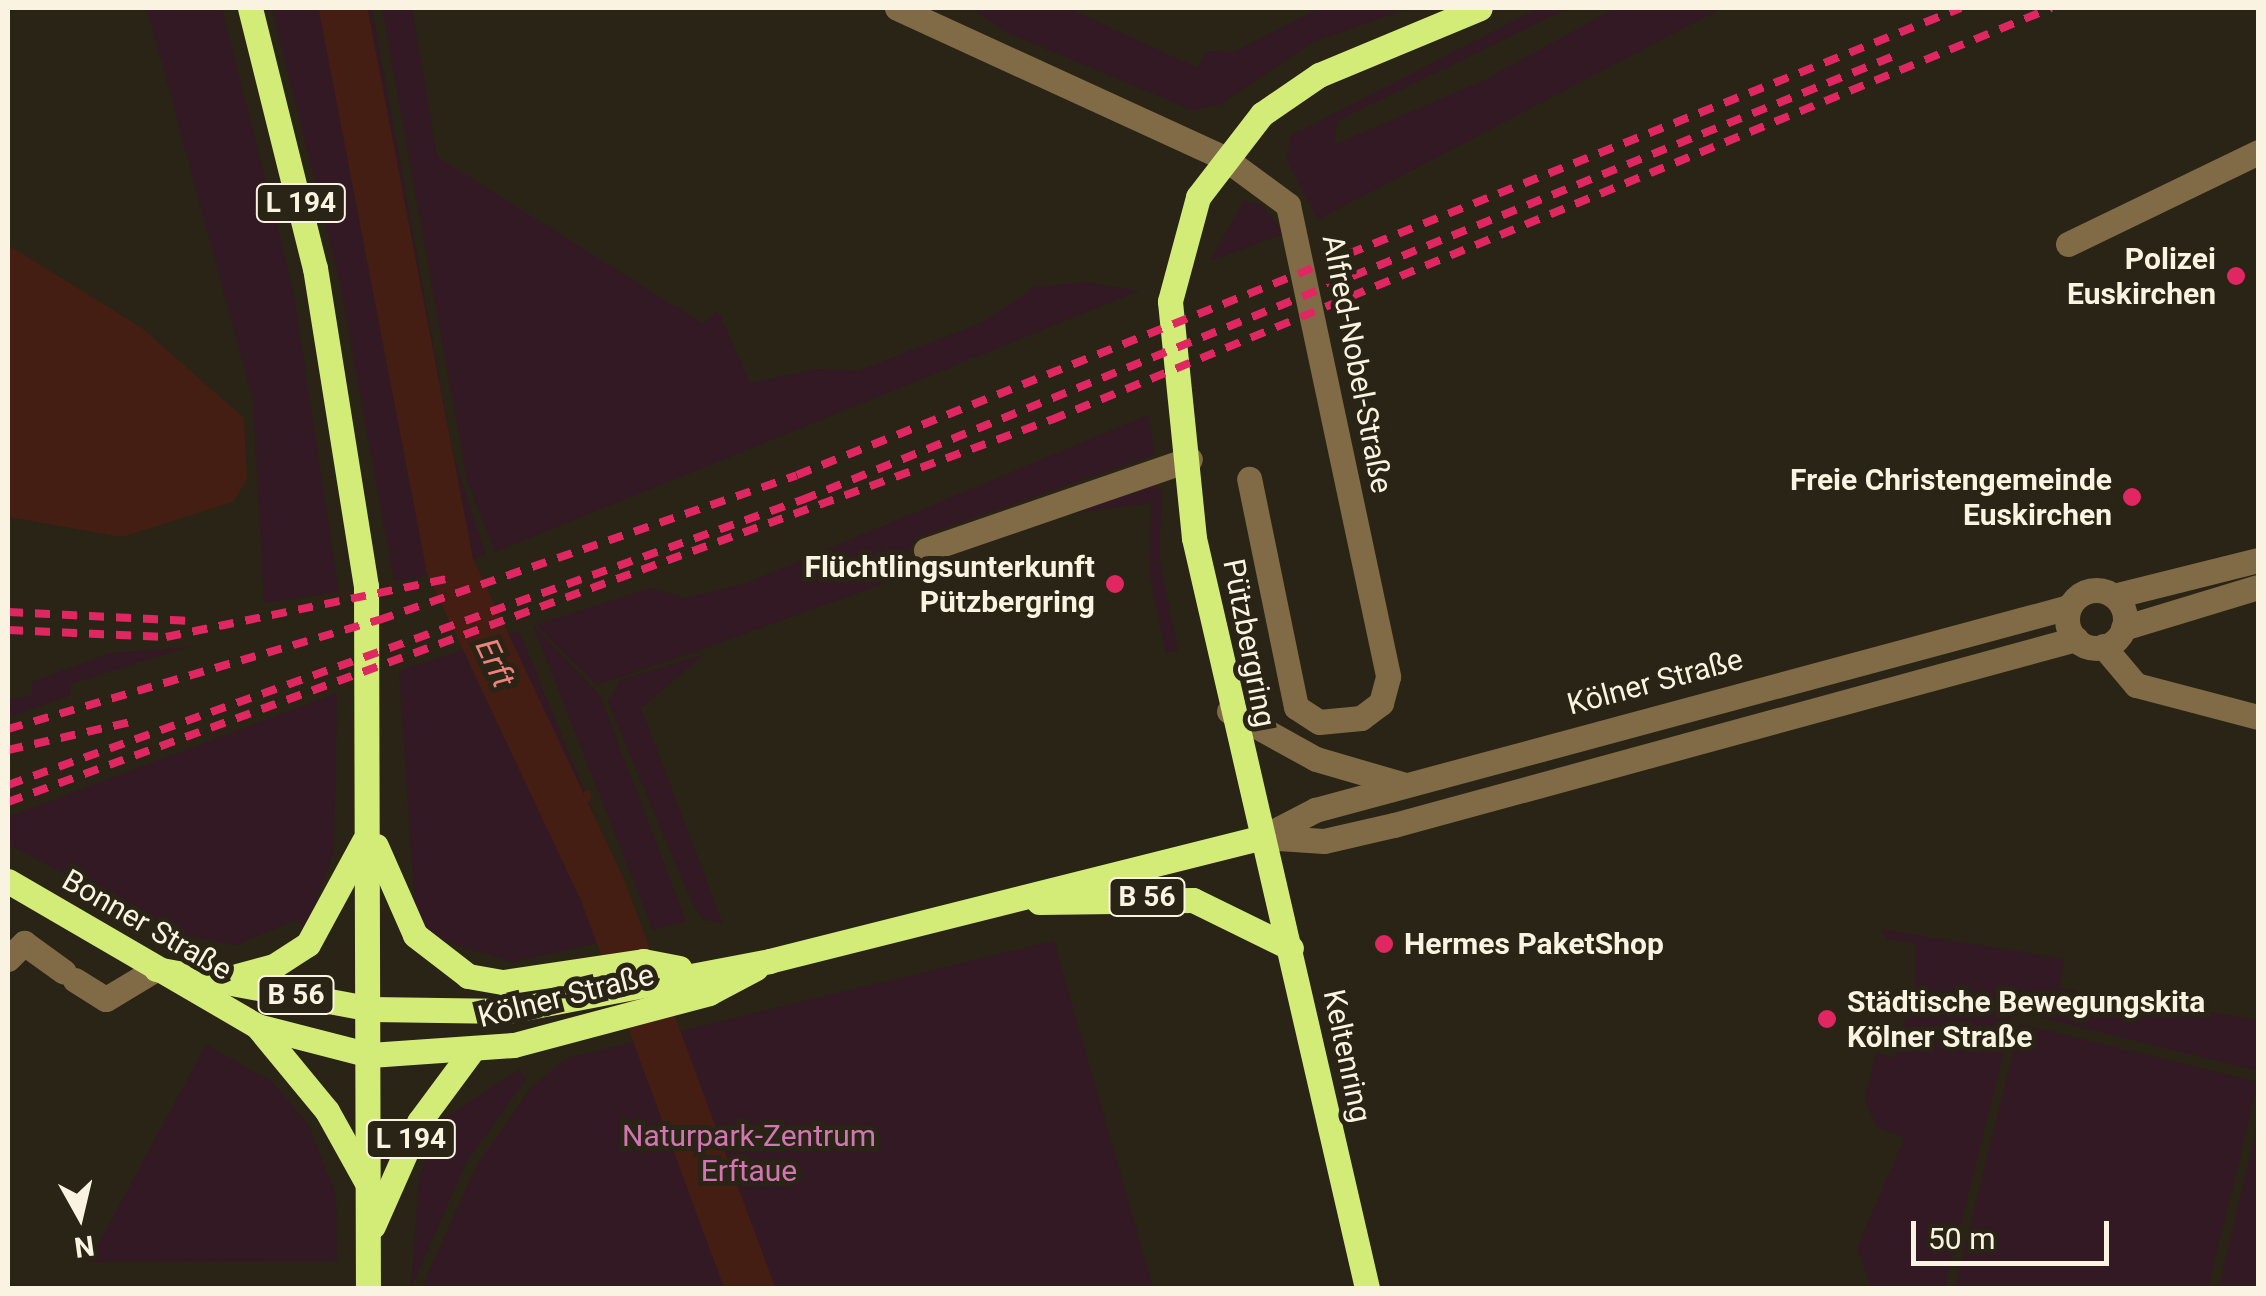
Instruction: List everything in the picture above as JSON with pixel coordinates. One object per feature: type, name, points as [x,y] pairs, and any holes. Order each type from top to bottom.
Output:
[{"type":"main road","name":"L 194","points":[[250,8],[315,268],[357,514],[369,828],[368,1288]]},
{"type":"main road","name":"Pützbergring","points":[[1263,837],[1229,711],[1194,538],[1190,459],[1171,368],[1170,301],[1189,218],[1223,157],[1262,114],[1319,76],[1480,8]]},
{"type":"main road","name":"L 194","points":[[220,980],[274,966],[308,944],[337,905],[369,828]]},
{"type":"main road","name":"B 56","points":[[369,828],[396,903],[430,953],[485,980],[643,961],[694,969]]},
{"type":"main road","name":"Kölner Straße","points":[[156,970],[371,1009],[446,1014],[558,1004],[694,969],[769,961],[1263,837]]},
{"type":"main road","name":"Keltenring","points":[[1263,837],[1367,1288]]},
{"type":"main road","name":"Bonner Straße","points":[[8,881],[257,1026],[370,1055]]},
{"type":"main road","name":"B 56","points":[[990,903],[1194,900],[1291,948]]},
{"type":"main road","name":"Kölner Straße","points":[[370,1055],[470,1052],[564,1033],[709,993],[769,961]]},
{"type":"main road","name":"B 56","points":[[257,1026],[327,1111],[369,1188]]},
{"type":"main road","name":"L 194","points":[[369,1235],[419,1122],[470,1052]]},
{"type":"street","name":"Alfred-Nobel-Straße","points":[[897,8],[1223,157],[1274,188],[1297,224],[1372,615],[1388,677],[1381,702],[1350,722],[1306,717],[1293,696],[1249,479]]},
{"type":"street","points":[[2068,244],[2258,152]]},
{"type":"street","points":[[926,550],[1190,459]]},
{"type":"street","points":[[2258,560],[2114,596],[2089,591],[2070,607],[2076,639],[2103,646],[2118,675],[2136,685],[2258,717]]},
{"type":"street","points":[[2103,646],[2123,628],[2258,587]]},
{"type":"street","points":[[2114,596],[2123,628]]},
{"type":"street","name":"Kölner Straße","points":[[1263,837],[1316,810],[2070,607]]},
{"type":"street","name":"Kölner Straße","points":[[1263,837],[1324,841],[1394,826],[2076,639]]},
{"type":"street","points":[[1229,711],[1316,759],[1405,785]]},
{"type":"street","points":[[8,958],[24,943],[106,998],[156,970]]},
{"type":"green space","points":[[147,8],[222,8],[293,290],[339,592],[264,603],[253,400]]},
{"type":"green space","points":[[272,8],[336,8],[441,570],[417,579],[394,580],[339,278]]},
{"type":"green space","points":[[355,8],[372,8],[453,454],[486,555],[460,564]]},
{"type":"green space","points":[[382,8],[412,8],[437,157],[703,324],[718,311],[750,383],[817,369],[859,371],[986,321],[1034,287],[1088,282],[1139,291],[495,552],[467,480]]},
{"type":"green space","points":[[972,8],[1068,8],[1197,68],[1207,51],[1234,52],[1320,8],[1409,8],[1311,43],[1219,105],[1192,110],[1008,33]]},
{"type":"green space","points":[[1539,8],[1568,8],[1337,121],[1334,145],[1485,80],[1616,8],[1722,8],[1317,220],[1287,160],[1291,136]]},
{"type":"green space","points":[[1244,201],[1262,205],[1283,234],[1210,261]]},
{"type":"green space","points":[[1148,415],[1155,455],[918,537],[885,583],[714,645],[597,685],[536,625],[651,588],[684,598],[747,583]]},
{"type":"green space","points":[[1153,484],[1162,491],[1159,557],[1178,651],[1166,653],[1150,576],[1151,503],[1047,517]]},
{"type":"green space","points":[[533,625],[600,696],[686,921],[653,930]]},
{"type":"green space","points":[[519,631],[642,933],[513,962],[430,937],[415,910],[399,671]]},
{"type":"green space","points":[[190,647],[70,684],[71,695],[8,718],[8,700],[32,695],[32,682],[111,653]]},
{"type":"green space","points":[[705,654],[641,708],[723,924],[703,919],[691,900],[608,702],[621,680]]},
{"type":"green space","points":[[337,693],[334,851],[306,929],[296,920],[236,945],[183,935],[8,844],[8,817]]},
{"type":"green space","points":[[1882,929],[2064,959],[2060,988],[2258,1020],[2258,1071],[2014,1011],[1945,1288],[1872,1288],[1857,1248],[1905,1137],[1877,1128],[1865,1100],[1876,1053],[1895,1058],[1916,979],[1915,943],[1887,939]]},
{"type":"green space","name":"Naturpark-Zentrum Erftaue","points":[[1054,941],[1153,1288],[422,1288],[477,1165],[532,1087],[568,1058]]},
{"type":"green space","points":[[2020,1024],[2258,1082],[2208,1288],[1955,1288]]},
{"type":"green space","points":[[206,1045],[272,1082],[308,1124],[336,1195],[337,1261],[89,1262]]},
{"type":"green space","points":[[519,1070],[526,1079],[467,1161],[411,1288],[419,1178],[442,1120]]},
{"type":"green space","points":[[2258,1123],[2258,1288],[2219,1288]]},
{"type":"shaded area","points":[[8,245],[142,328],[244,418],[247,479],[233,502],[122,537],[8,517]]},
{"type":"waterway","name":"Erft","points":[[343,8],[450,566],[604,894],[750,1288]]},
{"type":"waterway","points":[[576,827],[587,795]]},
{"type":"railway","points":[[8,729],[379,620],[797,475],[1961,8]]},
{"type":"railway","points":[[8,802],[1051,420],[2051,8]]},
{"type":"railway","points":[[8,785],[802,500],[1901,53]]},
{"type":"railway","points":[[8,630],[166,637],[447,579]]},
{"type":"railway","points":[[8,612],[192,621]]},
{"type":"railway","points":[[8,750],[139,720]]},
{"type":"place","name":"Polizei Euskirchen","points":[[2236,276]]},
{"type":"place","name":"Freie Christengemeinde Euskirchen","points":[[2132,497]]},
{"type":"place","name":"Flüchtlingsunterkunft Pützbergring","points":[[1115,584]]},
{"type":"place","name":"Hermes PaketShop","points":[[1384,944]]},
{"type":"place","name":"Städtische Bewegungskita Kölner Straße","points":[[1827,1019]]}]
